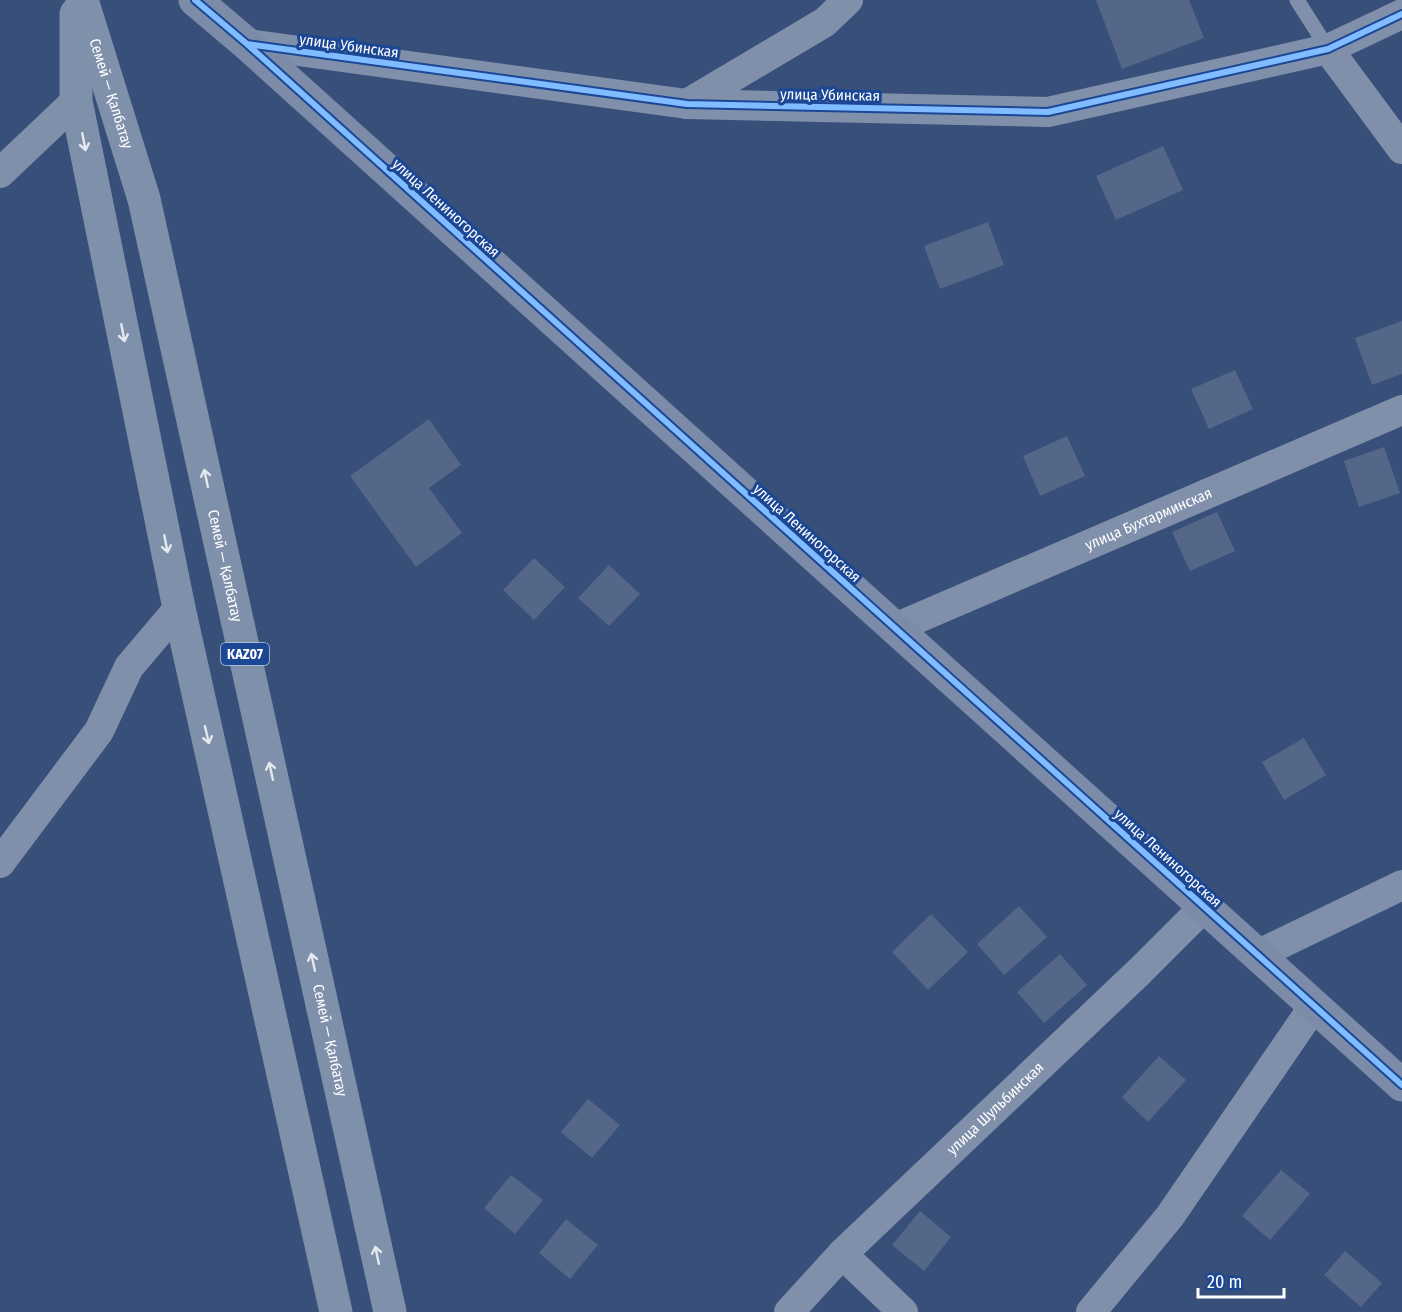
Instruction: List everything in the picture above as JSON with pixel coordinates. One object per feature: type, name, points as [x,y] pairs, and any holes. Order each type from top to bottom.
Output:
[{"type":"highway","name":"Семей — Қалбатау","points":[[76,0],[76,101],[179,608],[336,1312]]},
{"type":"highway","name":"Семей — Қалбатау","points":[[82,0],[144,199],[390,1312]]},
{"type":"street","name":"улица Лениногорская","points":[[195,0],[247,44],[1402,1085]]},
{"type":"street","points":[[687,104],[825,22],[848,0]]},
{"type":"street","name":"улица Убинская","points":[[247,44],[687,104],[1048,112],[1328,49],[1402,14]]},
{"type":"street","points":[[1328,49],[1402,149]]},
{"type":"street","points":[[0,173],[76,101]]},
{"type":"street","name":"улица Бухтарминская","points":[[895,628],[1402,410]]},
{"type":"street","points":[[0,863],[99,731],[129,668],[179,608]]},
{"type":"street","points":[[1257,955],[1402,885]]},
{"type":"street","name":"улица Шульбинская","points":[[789,1312],[842,1254],[1140,971],[1204,907]]},
{"type":"street","points":[[1091,1312],[1170,1216],[1314,1006]]},
{"type":"street","points":[[842,1254],[903,1312]]},
{"type":"lane","points":[[1297,0],[1328,49]]},
{"type":"building","points":[[1096,0],[1189,0],[1204,38],[1122,69]]},
{"type":"building","points":[[1163,146],[1183,190],[1116,220],[1096,176]]},
{"type":"building","points":[[988,222],[1004,265],[940,289],[924,246]]},
{"type":"building","points":[[1402,321],[1402,374],[1372,385],[1355,338]]},
{"type":"building","points":[[1235,370],[1253,409],[1209,429],[1191,389]]},
{"type":"building","points":[[429,419],[461,465],[429,488],[462,533],[416,567],[350,476]]},
{"type":"building","points":[[1067,436],[1085,476],[1040,496],[1023,456]]},
{"type":"building","points":[[1384,447],[1400,493],[1359,507],[1344,461]]},
{"type":"building","points":[[1217,512],[1235,551],[1190,571],[1172,532]]},
{"type":"building","points":[[534,558],[565,587],[534,620],[503,590]]},
{"type":"building","points":[[609,565],[640,594],[609,626],[578,598]]},
{"type":"building","points":[[1304,738],[1326,775],[1284,800],[1262,762]]},
{"type":"building","points":[[1019,906],[1047,937],[1004,975],[977,944]]},
{"type":"building","points":[[931,914],[968,952],[928,990],[892,952]]},
{"type":"building","points":[[1060,954],[1087,985],[1044,1023],[1017,992]]},
{"type":"building","points":[[1159,1056],[1186,1080],[1148,1122],[1122,1097]]},
{"type":"building","points":[[588,1099],[620,1125],[592,1158],[561,1132]]},
{"type":"building","points":[[1281,1170],[1310,1194],[1270,1240],[1242,1216]]},
{"type":"building","points":[[511,1175],[543,1200],[515,1234],[484,1208]]},
{"type":"building","points":[[920,1211],[951,1237],[924,1271],[892,1245]]},
{"type":"building","points":[[566,1219],[598,1245],[570,1279],[539,1253]]},
{"type":"building","points":[[1345,1251],[1382,1283],[1361,1307],[1324,1275]]},
{"type":"cycle path","points":[[195,0],[247,44],[1402,1085]]},
{"type":"cycle path","points":[[247,44],[687,104],[1048,112],[1328,49],[1402,14]]}]
